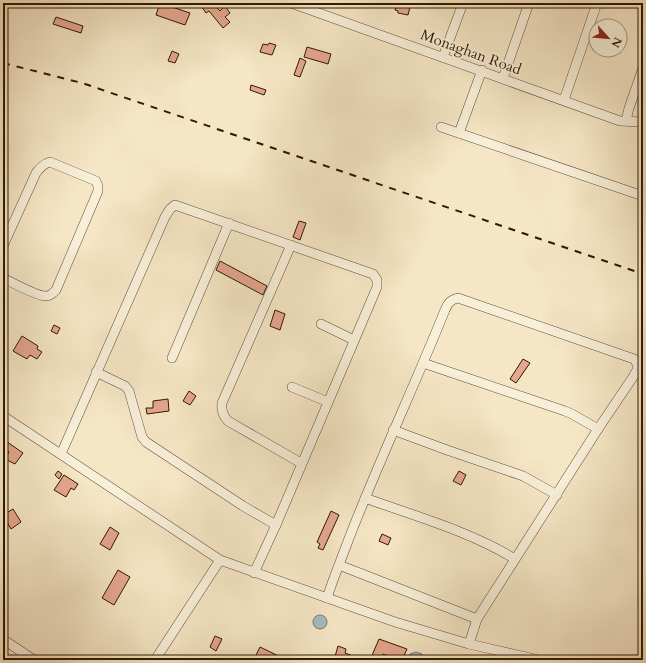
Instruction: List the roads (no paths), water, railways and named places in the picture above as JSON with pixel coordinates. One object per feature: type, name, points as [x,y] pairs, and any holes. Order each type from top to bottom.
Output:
[{"type":"street","name":"Monaghan Road","points":[[291,3],[444,56],[620,121],[643,122]]},
{"type":"street","points":[[444,56],[463,3]]},
{"type":"street","points":[[503,78],[529,3]]},
{"type":"street","points":[[564,100],[597,3]]},
{"type":"street","points":[[626,121],[643,68]]},
{"type":"street","points":[[459,132],[482,70]]},
{"type":"street","points":[[441,127],[643,196]]},
{"type":"street","points":[[3,246],[36,174],[46,163],[50,162],[98,183],[98,191],[56,290],[50,295],[42,296],[3,278]]},
{"type":"street","points":[[61,454],[165,217],[170,209],[175,205],[373,274],[376,277],[378,284],[377,287],[276,525],[254,573]]},
{"type":"street","points":[[172,358],[228,223]]},
{"type":"street","points":[[291,245],[222,403],[221,409],[224,418],[228,422],[302,463]]},
{"type":"street","points":[[327,598],[365,498],[448,303],[458,298],[634,359],[638,365],[637,370],[477,620],[469,644]]},
{"type":"street","points":[[321,324],[354,340]]},
{"type":"street","points":[[423,363],[565,411],[598,429]]},
{"type":"street","points":[[96,372],[125,386],[129,390],[142,437],[146,442],[243,506],[276,525]]},
{"type":"street","points":[[292,387],[328,402]]},
{"type":"street","points":[[3,416],[220,560],[396,622],[469,644],[539,660]]},
{"type":"street","points":[[393,430],[523,476],[557,495]]},
{"type":"street","points":[[365,498],[484,542],[515,559]]},
{"type":"street","points":[[155,660],[220,560]]},
{"type":"street","points":[[339,565],[477,620]]},
{"type":"street","points":[[3,645],[7,642],[34,660]]},
{"type":"water","points":[[320,615],[325,617],[327,622],[325,627],[320,629],[315,627],[313,622],[315,617]]},
{"type":"water","points":[[416,652],[422,654],[425,660],[407,660],[410,654]]},
{"type":"railway","points":[[3,63],[82,83],[643,274]]}]
